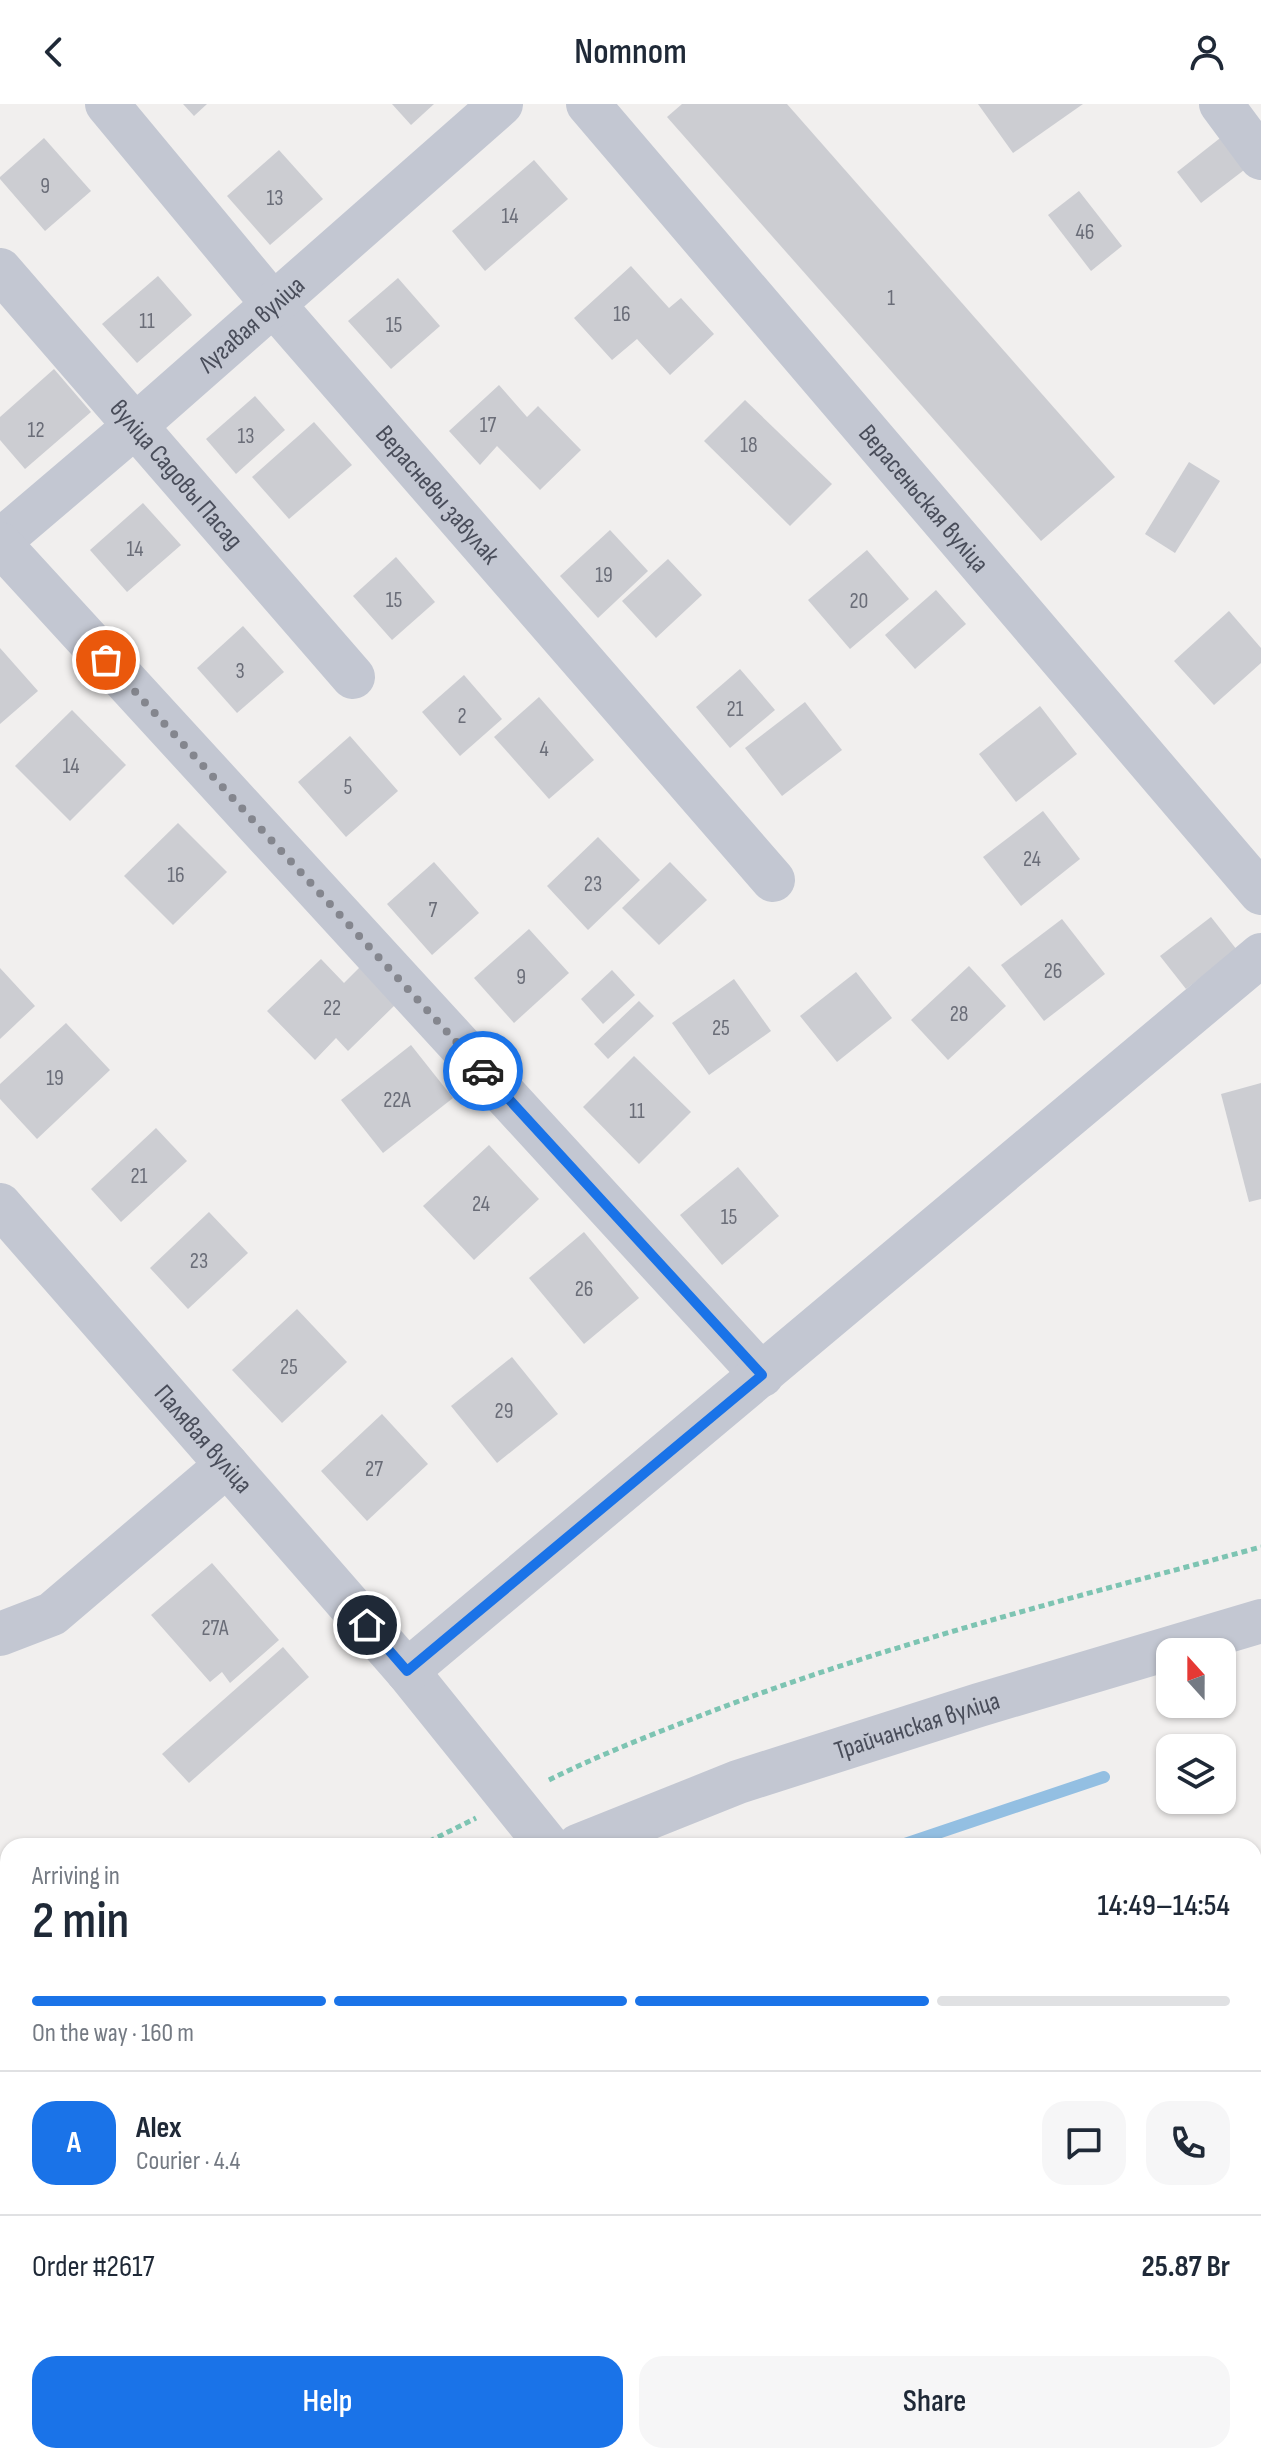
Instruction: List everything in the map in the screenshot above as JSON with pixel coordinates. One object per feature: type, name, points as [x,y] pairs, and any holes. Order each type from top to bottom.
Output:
[{"type":"street","name":"Верасневы завулак","points":[[107,104],[273,304],[773,880]]},
{"type":"street","name":"Лугавая вуліца","points":[[0,542],[501,104]]},
{"type":"street","name":"Верасеньская вуліца","points":[[588,104],[1261,893]]},
{"type":"street","points":[[1221,104],[1261,158]]},
{"type":"street","name":"вуліца Садовы Пасад","points":[[0,270],[353,677]]},
{"type":"street","points":[[0,542],[762,1375]]},
{"type":"street","points":[[407,1671],[1261,955]]},
{"type":"street","name":"Палявая вуліца","points":[[0,1205],[407,1671],[541,1838]]},
{"type":"street","points":[[0,1634],[52,1614],[227,1465]]},
{"type":"street","name":"Трайчанская вуліца","points":[[598,1838],[738,1782],[979,1705],[1261,1621]]},
{"type":"path","points":[[436,1838],[623,1746],[795,1680],[973,1624],[1261,1547]]},
{"type":"building","points":[[183,104],[207,104],[194,116]]},
{"type":"building","points":[[392,104],[434,104],[411,125]]},
{"type":"building","points":[[682,104],[787,104],[1115,477],[1041,541],[667,117]]},
{"type":"building","points":[[978,104],[1083,104],[1013,153]]},
{"type":"building","points":[[1224,135],[1248,167],[1201,203],[1177,172]]},
{"type":"building","points":[[44,138],[91,191],[45,231],[0,179]]},
{"type":"building","points":[[279,150],[323,199],[270,245],[227,196]]},
{"type":"building","points":[[534,160],[568,199],[485,271],[452,231]]},
{"type":"building","points":[[1079,191],[1122,246],[1091,271],[1048,215]]},
{"type":"building","points":[[631,266],[669,308],[681,298],[714,334],[670,375],[637,339],[612,360],[574,318]]},
{"type":"building","points":[[158,276],[192,315],[137,363],[102,324]]},
{"type":"building","points":[[398,278],[440,326],[391,369],[348,321]]},
{"type":"building","points":[[54,369],[91,412],[25,469],[0,440],[0,417]]},
{"type":"building","points":[[499,385],[527,417],[538,406],[581,450],[540,490],[497,446],[480,465],[449,431]]},
{"type":"building","points":[[255,396],[285,430],[236,474],[206,439]]},
{"type":"building","points":[[745,400],[832,484],[790,526],[704,441]]},
{"type":"building","points":[[314,422],[352,465],[289,519],[252,477]]},
{"type":"building","points":[[1189,462],[1220,481],[1175,553],[1145,534]]},
{"type":"building","points":[[143,503],[181,545],[127,592],[90,550]]},
{"type":"building","points":[[610,530],[648,571],[598,618],[560,576]]},
{"type":"building","points":[[867,550],[909,599],[850,649],[808,600]]},
{"type":"building","points":[[396,557],[435,602],[392,640],[353,596]]},
{"type":"building","points":[[668,559],[702,595],[656,638],[622,601]]},
{"type":"building","points":[[936,590],[966,624],[915,669],[885,635]]},
{"type":"building","points":[[1229,611],[1261,648],[1261,663],[1214,705],[1174,661]]},
{"type":"building","points":[[243,626],[284,672],[237,713],[197,668]]},
{"type":"building","points":[[0,648],[38,691],[0,724]]},
{"type":"building","points":[[740,669],[775,710],[730,748],[696,707]]},
{"type":"building","points":[[464,675],[502,719],[460,756],[422,712]]},
{"type":"building","points":[[539,697],[594,760],[549,799],[494,737]]},
{"type":"building","points":[[805,702],[842,750],[782,796],[745,748]]},
{"type":"building","points":[[1040,706],[1077,754],[1016,802],[979,754]]},
{"type":"building","points":[[72,710],[126,765],[70,821],[15,766]]},
{"type":"building","points":[[350,736],[398,791],[346,837],[298,782]]},
{"type":"building","points":[[1043,811],[1080,859],[1021,906],[983,857]]},
{"type":"building","points":[[178,823],[227,872],[173,925],[124,876]]},
{"type":"building","points":[[598,837],[640,880],[588,930],[547,886]]},
{"type":"building","points":[[434,862],[479,913],[432,955],[387,904]]},
{"type":"building","points":[[670,862],[707,900],[659,945],[622,908]]},
{"type":"building","points":[[1211,917],[1237,950],[1186,989],[1160,956]]},
{"type":"building","points":[[1062,919],[1105,974],[1044,1021],[1001,965]]},
{"type":"building","points":[[529,929],[569,973],[514,1023],[474,978]]},
{"type":"building","points":[[321,959],[344,983],[361,966],[397,1003],[348,1051],[336,1038],[315,1060],[267,1011]]},
{"type":"building","points":[[969,966],[1006,1006],[948,1060],[911,1020]]},
{"type":"building","points":[[0,968],[35,1006],[0,1039]]},
{"type":"building","points":[[612,970],[635,995],[603,1024],[581,999]]},
{"type":"building","points":[[856,972],[892,1018],[837,1062],[800,1016]]},
{"type":"building","points":[[734,979],[771,1031],[709,1075],[672,1023]]},
{"type":"building","points":[[639,1001],[654,1016],[608,1059],[594,1044]]},
{"type":"building","points":[[66,1023],[110,1070],[37,1139],[0,1099],[0,1084]]},
{"type":"building","points":[[411,1045],[453,1098],[383,1153],[341,1100]]},
{"type":"building","points":[[634,1056],[691,1112],[639,1164],[583,1107]]},
{"type":"building","points":[[1261,1083],[1261,1199],[1249,1202],[1221,1094]]},
{"type":"building","points":[[156,1128],[187,1161],[121,1222],[91,1189]]},
{"type":"building","points":[[489,1145],[539,1199],[474,1260],[423,1206]]},
{"type":"building","points":[[738,1167],[779,1216],[722,1265],[680,1215]]},
{"type":"building","points":[[209,1212],[248,1253],[188,1309],[150,1268]]},
{"type":"building","points":[[584,1232],[639,1298],[584,1344],[529,1278]]},
{"type":"building","points":[[297,1309],[347,1362],[282,1423],[232,1370]]},
{"type":"building","points":[[512,1357],[558,1414],[497,1463],[451,1406]]},
{"type":"building","points":[[382,1414],[428,1464],[367,1521],[321,1471]]},
{"type":"building","points":[[212,1563],[279,1640],[230,1683],[222,1672],[210,1682],[151,1615]]},
{"type":"building","points":[[283,1647],[309,1677],[189,1783],[162,1754]]},
{"type":"waterway","points":[[923,1838],[1104,1777]]},
{"type":"way so far","points":[[106,660],[483,1071]]},
{"type":"route","points":[[367,1625],[407,1671],[762,1375],[483,1071]]}]
